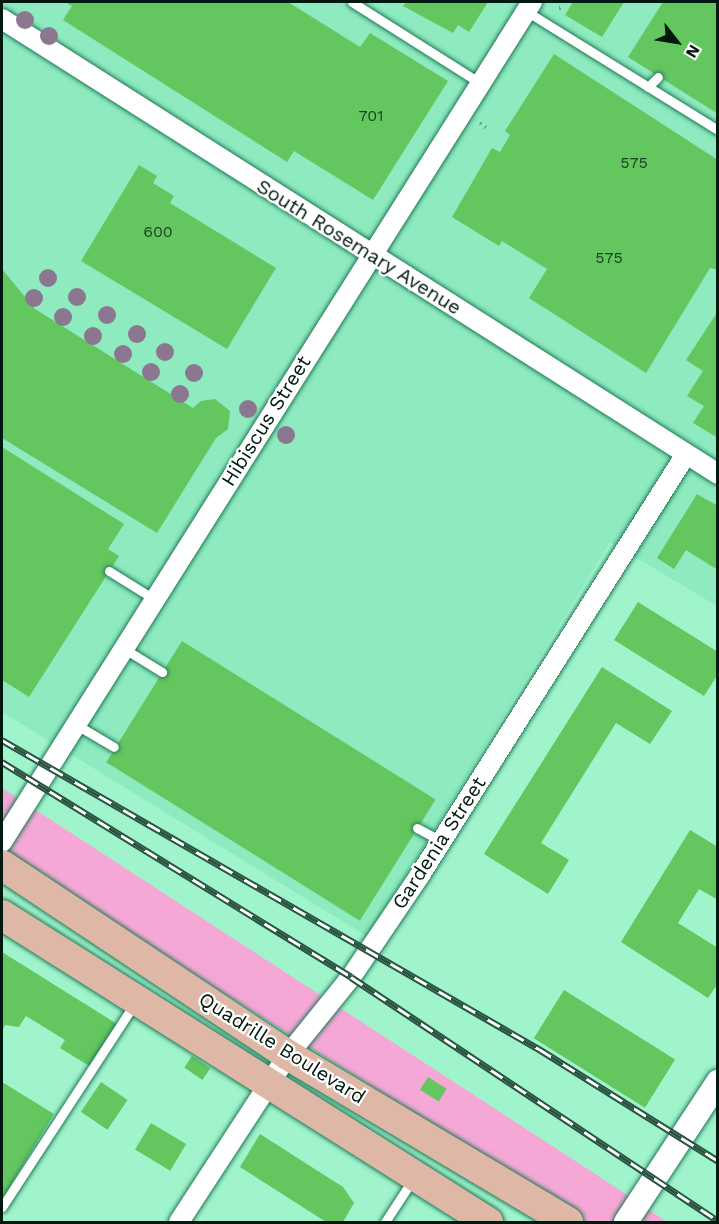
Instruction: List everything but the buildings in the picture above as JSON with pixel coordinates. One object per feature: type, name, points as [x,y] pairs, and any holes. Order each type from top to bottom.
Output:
[{"type":"main road","name":"Quadrille Boulevard","points":[[2,865],[288,1055],[568,1222]]},
{"type":"main road","name":"Quadrille Boulevard","points":[[2,915],[488,1222]]},
{"type":"street","name":"Hibiscus Street","points":[[2,842],[529,6]]},
{"type":"street","name":"South Rosemary Avenue","points":[[2,19],[717,474]]},
{"type":"street","name":"Gardenia Street","points":[[179,1222],[288,1055],[351,977],[441,841],[686,454]]},
{"type":"street","points":[[626,1222],[717,1082]]},
{"type":"lane","points":[[352,2],[480,83]]},
{"type":"lane","points":[[529,6],[648,87],[717,130]]},
{"type":"lane","points":[[648,87],[658,77]]},
{"type":"lane","points":[[109,571],[154,599]]},
{"type":"lane","points":[[123,648],[162,672]]},
{"type":"lane","points":[[75,724],[114,747]]},
{"type":"lane","points":[[417,828],[441,841]]},
{"type":"lane","points":[[2,1208],[137,1000]]},
{"type":"lane","points":[[385,1222],[415,1176]]},
{"type":"path","points":[[559,8],[565,7]]},
{"type":"shaded area","points":[[2,2],[717,2],[717,606],[610,542],[368,937],[2,712]]},
{"type":"shaded area","points":[[2,788],[667,1222],[588,1222],[2,854]]},
{"type":"railway","points":[[2,740],[539,1049],[718,1161]]},
{"type":"railway","points":[[2,762],[351,977],[718,1221]]}]
